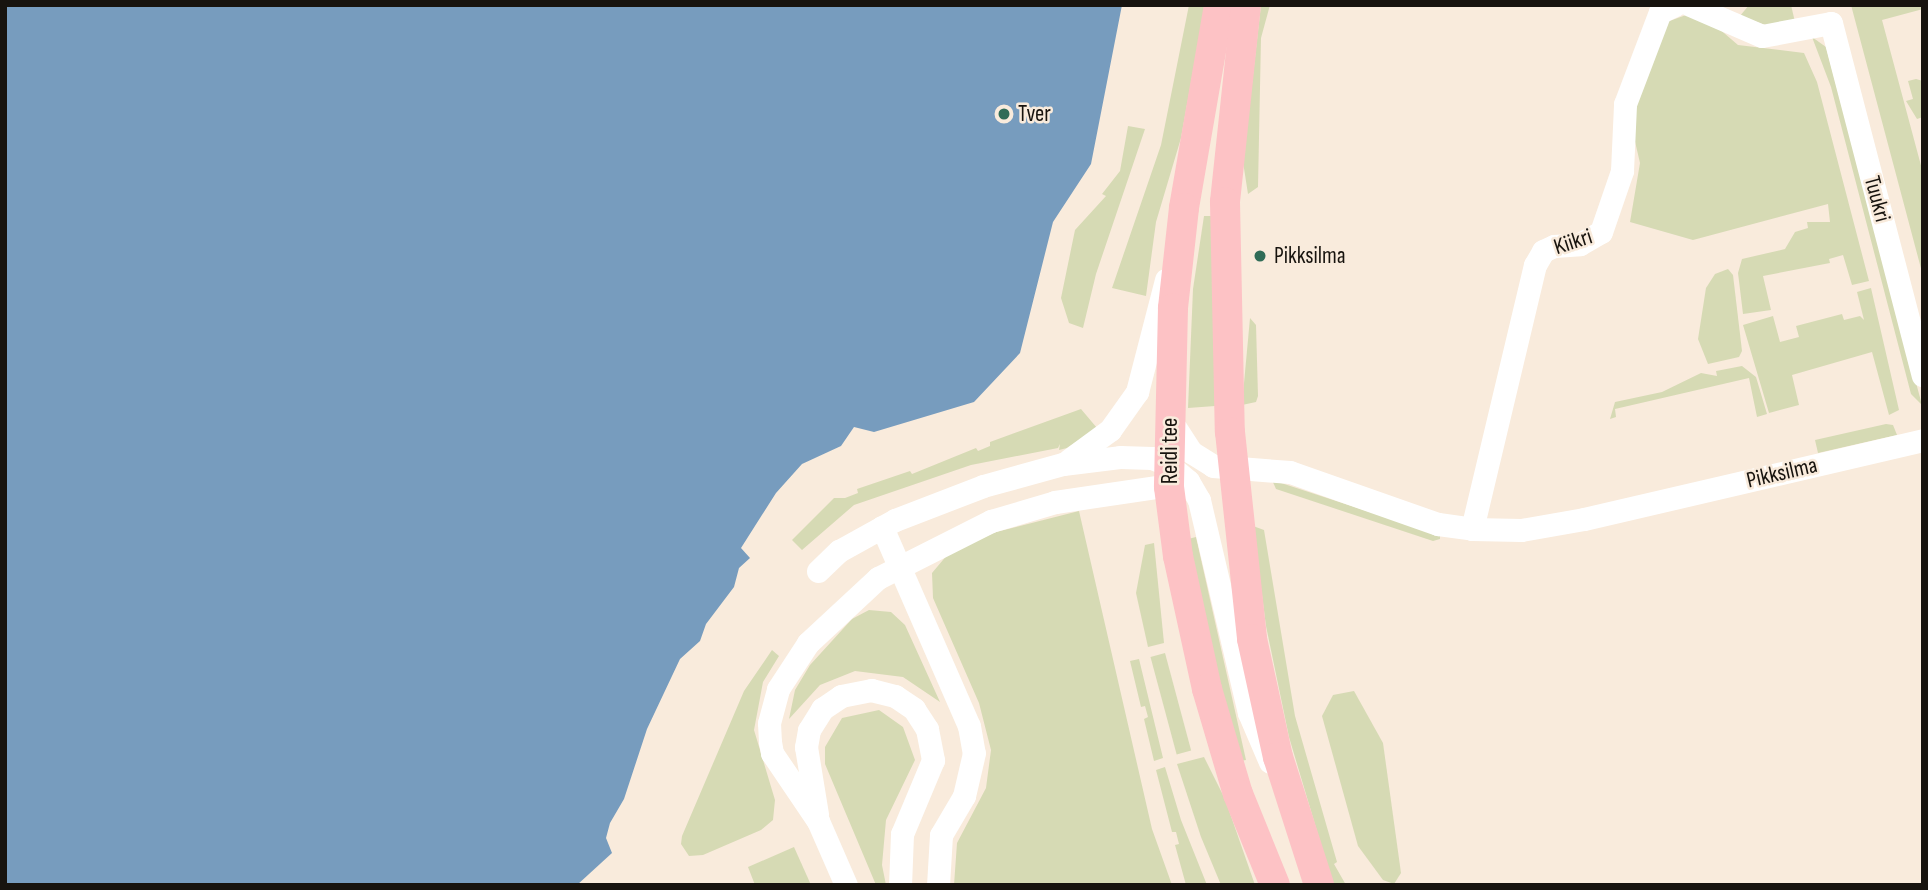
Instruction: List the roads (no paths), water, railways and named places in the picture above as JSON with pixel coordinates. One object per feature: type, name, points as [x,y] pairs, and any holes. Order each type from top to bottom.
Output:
[{"type":"main road","name":"Reidi tee","points":[[1219,5],[1184,208],[1170,351],[1176,545],[1207,690],[1238,794],[1275,885]]},
{"type":"main road","points":[[1246,5],[1225,202],[1230,432],[1223,467],[1252,639],[1278,757],[1314,872]]},
{"type":"street","name":"Kiikri","points":[[1472,529],[1535,265],[1543,251],[1554,246],[1580,244],[1601,232],[1622,171],[1625,104],[1660,12],[1675,5]]},
{"type":"street","name":"Tuukri","points":[[1690,5],[1762,36],[1831,23],[1923,375]]},
{"type":"street","points":[[1063,464],[1110,430],[1137,392],[1184,208]]},
{"type":"street","points":[[1171,421],[1191,452],[1223,467]]},
{"type":"street","name":"Pikksilma","points":[[1223,467],[1290,472],[1438,524],[1472,529],[1521,530],[1584,519],[1923,440]]},
{"type":"street","points":[[818,571],[882,527],[983,486],[1063,464],[1134,457],[1175,478],[1202,509],[1249,713],[1314,872]]},
{"type":"street","points":[[846,885],[818,821],[772,752],[769,732],[773,701],[788,670],[816,634],[852,597],[898,566],[1021,510],[1223,467]]},
{"type":"street","points":[[882,527],[970,726],[974,753],[964,796],[941,835],[938,885]]},
{"type":"street","points":[[818,821],[806,747],[818,714],[836,698],[859,691],[883,692],[905,702],[922,719],[933,754],[930,775],[902,834],[900,885]]},
{"type":"water","points":[[5,5],[1122,5],[1091,164],[1053,222],[1020,353],[974,402],[874,432],[854,427],[841,446],[802,464],[776,493],[741,548],[750,558],[739,568],[734,587],[706,624],[700,641],[680,659],[647,729],[624,799],[610,823],[606,838],[612,853],[577,885],[5,885]]},
{"type":"place","name":"Tver","points":[[1004,114]]},
{"type":"place","name":"Pikksilma","points":[[1260,256]]}]
